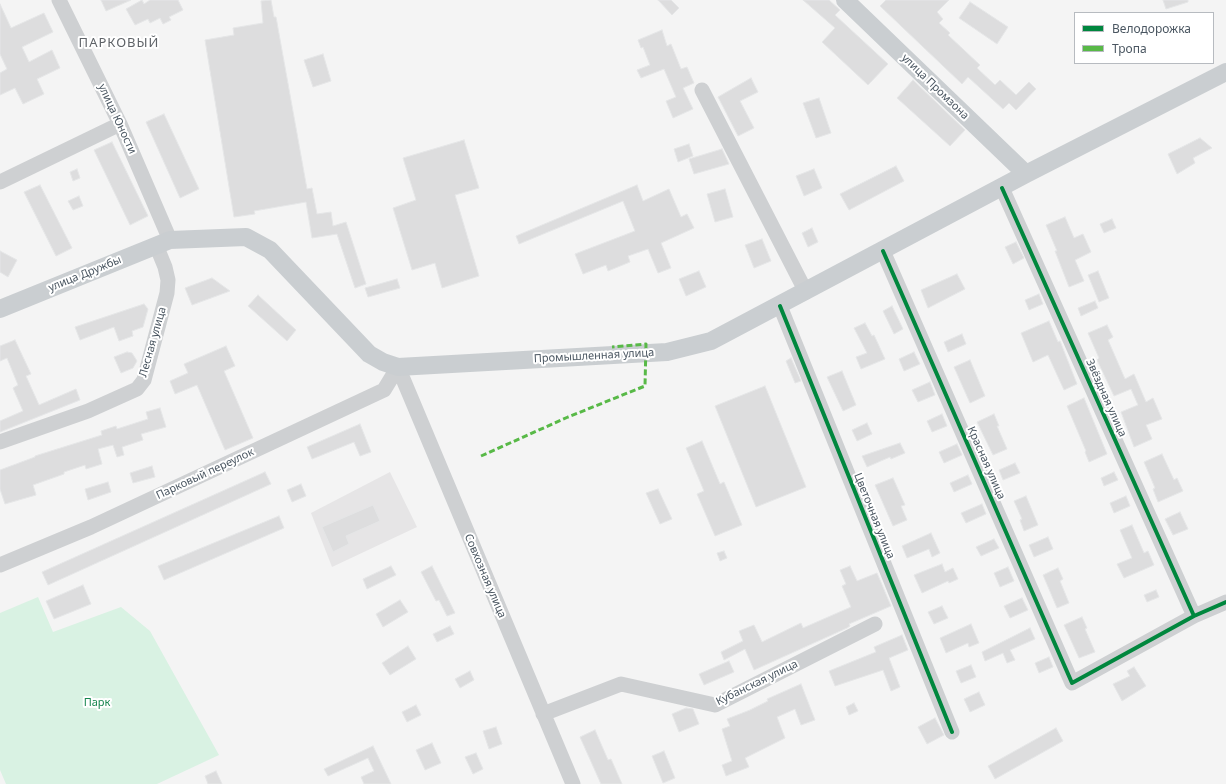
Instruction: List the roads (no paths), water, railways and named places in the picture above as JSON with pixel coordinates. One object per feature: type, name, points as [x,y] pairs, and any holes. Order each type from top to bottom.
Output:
[{"type":"main road","name":"улица Промзона","points":[[845,0],[1026,174]]},
{"type":"main road","name":"Промышленная улица","points":[[163,243],[246,237],[270,250],[369,354],[383,362],[398,367],[667,352],[711,341],[780,306],[1026,174],[1226,72]]},
{"type":"main road","name":"улица Дружбы","points":[[0,309],[163,243]]},
{"type":"street","name":"улица Юности","points":[[59,0],[120,124],[163,243]]},
{"type":"street","points":[[702,90],[806,292]]},
{"type":"street","points":[[0,182],[120,124]]},
{"type":"street","name":"Звёздная улица","points":[[1002,188],[1194,616]]},
{"type":"street","name":"Лесная улица","points":[[0,442],[88,411],[137,389],[144,380],[167,293],[168,280],[165,267],[163,243]]},
{"type":"street","name":"Красная улица","points":[[883,251],[1072,683],[1194,616]]},
{"type":"street","name":"Цветочная улица","points":[[780,306],[952,732]]},
{"type":"street","name":"Парковый переулок","points":[[0,565],[91,527],[384,390],[398,367]]},
{"type":"street","name":"Совхозная улица","points":[[398,367],[573,784]]},
{"type":"street","points":[[1194,616],[1226,602]]},
{"type":"street","name":"Кубанская улица","points":[[543,714],[621,684],[715,705],[875,624]]},
{"type":"district","name":"ПАРКОВЫЙ","points":[[119,43]]},
{"type":"park label","name":"Парк","points":[[97,703]]}]
